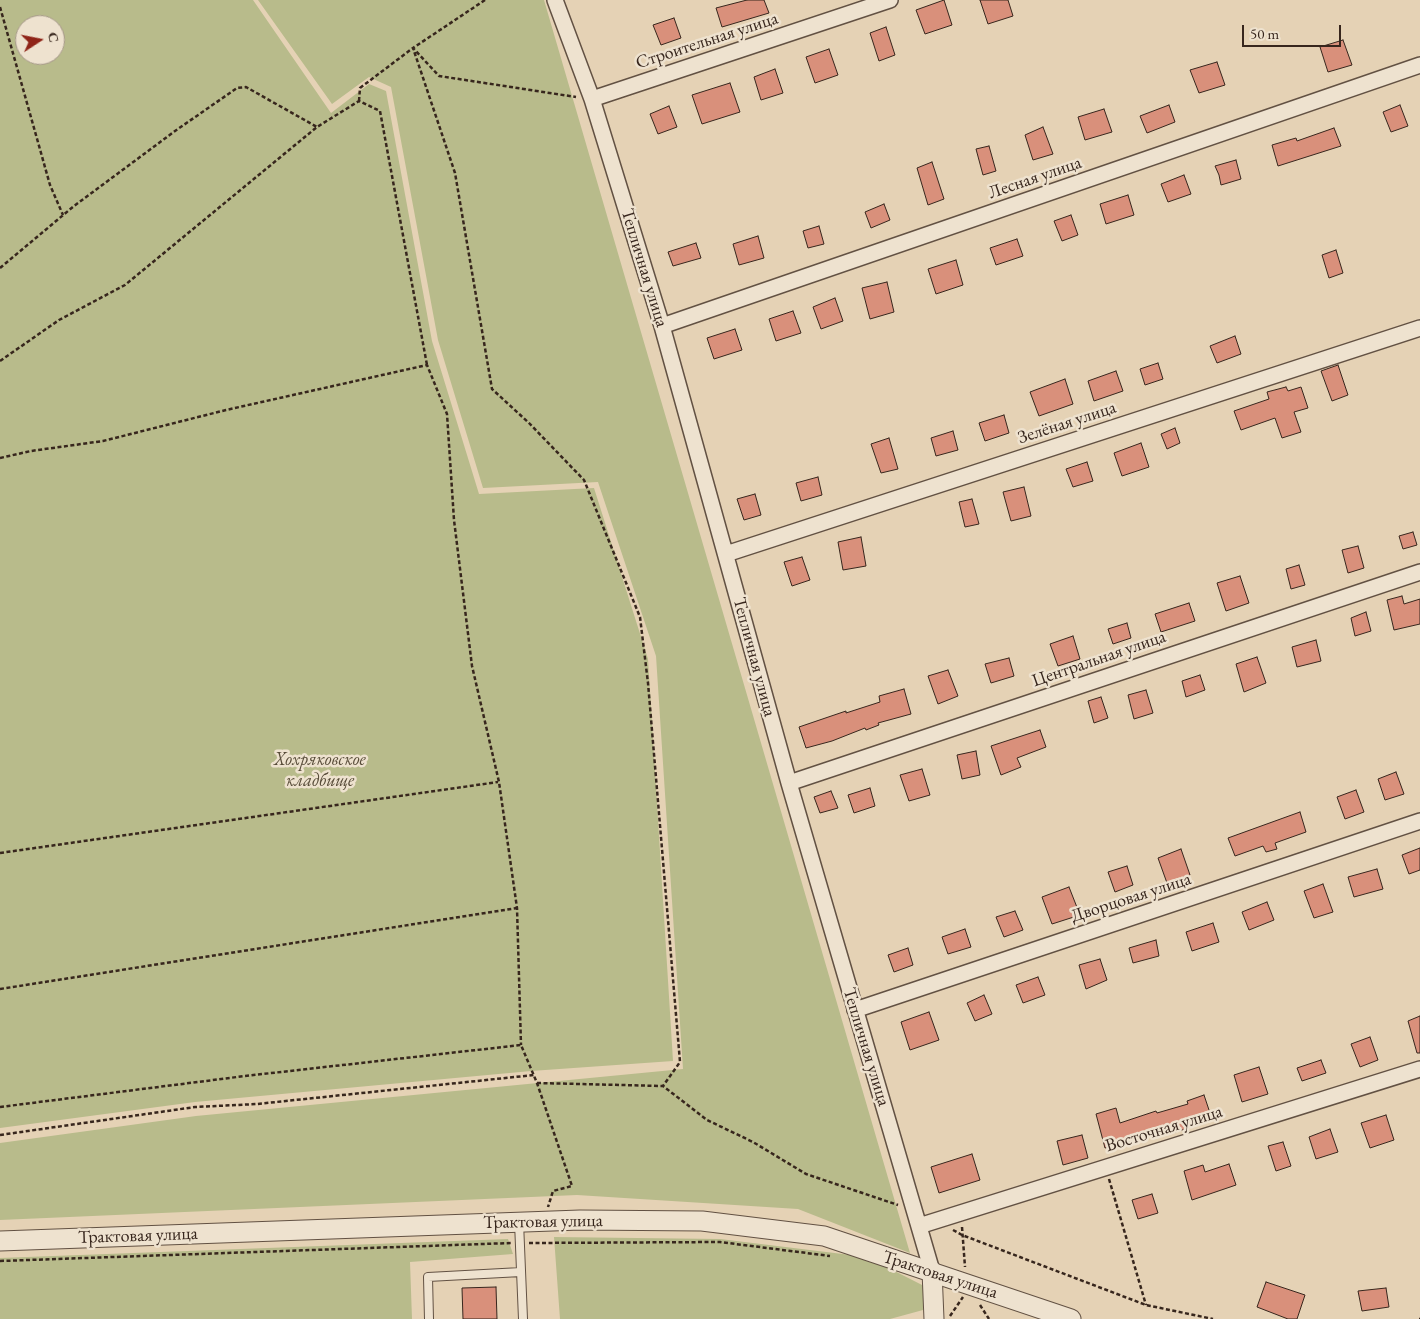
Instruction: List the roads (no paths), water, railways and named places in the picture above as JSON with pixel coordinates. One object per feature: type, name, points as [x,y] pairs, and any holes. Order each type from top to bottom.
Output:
[{"type":"street","name":"Тепличная улица","points":[[555,0],[592,99],[662,326],[789,783],[932,1271],[934,1319]]},
{"type":"street","name":"Строительная улица","points":[[592,99],[890,0]]},
{"type":"street","name":"Лесная улица","points":[[662,326],[1420,65]]},
{"type":"street","name":"Зелёная улица","points":[[726,554],[1420,328]]},
{"type":"street","name":"Центральная улица","points":[[789,783],[1420,572]]},
{"type":"street","name":"Дворцовая улица","points":[[854,1010],[1420,821]]},
{"type":"street","name":"Восточная улица","points":[[919,1226],[1420,1068]]},
{"type":"street","name":"Трактовая улица","points":[[0,1241],[549,1221],[702,1221],[824,1236],[1071,1319]]},
{"type":"lane","points":[[519,1222],[523,1319]]},
{"type":"lane","points":[[429,1319],[428,1277],[521,1272]]},
{"type":"park label","name":"Хохряковское кладбище","points":[[320,770]]}]
